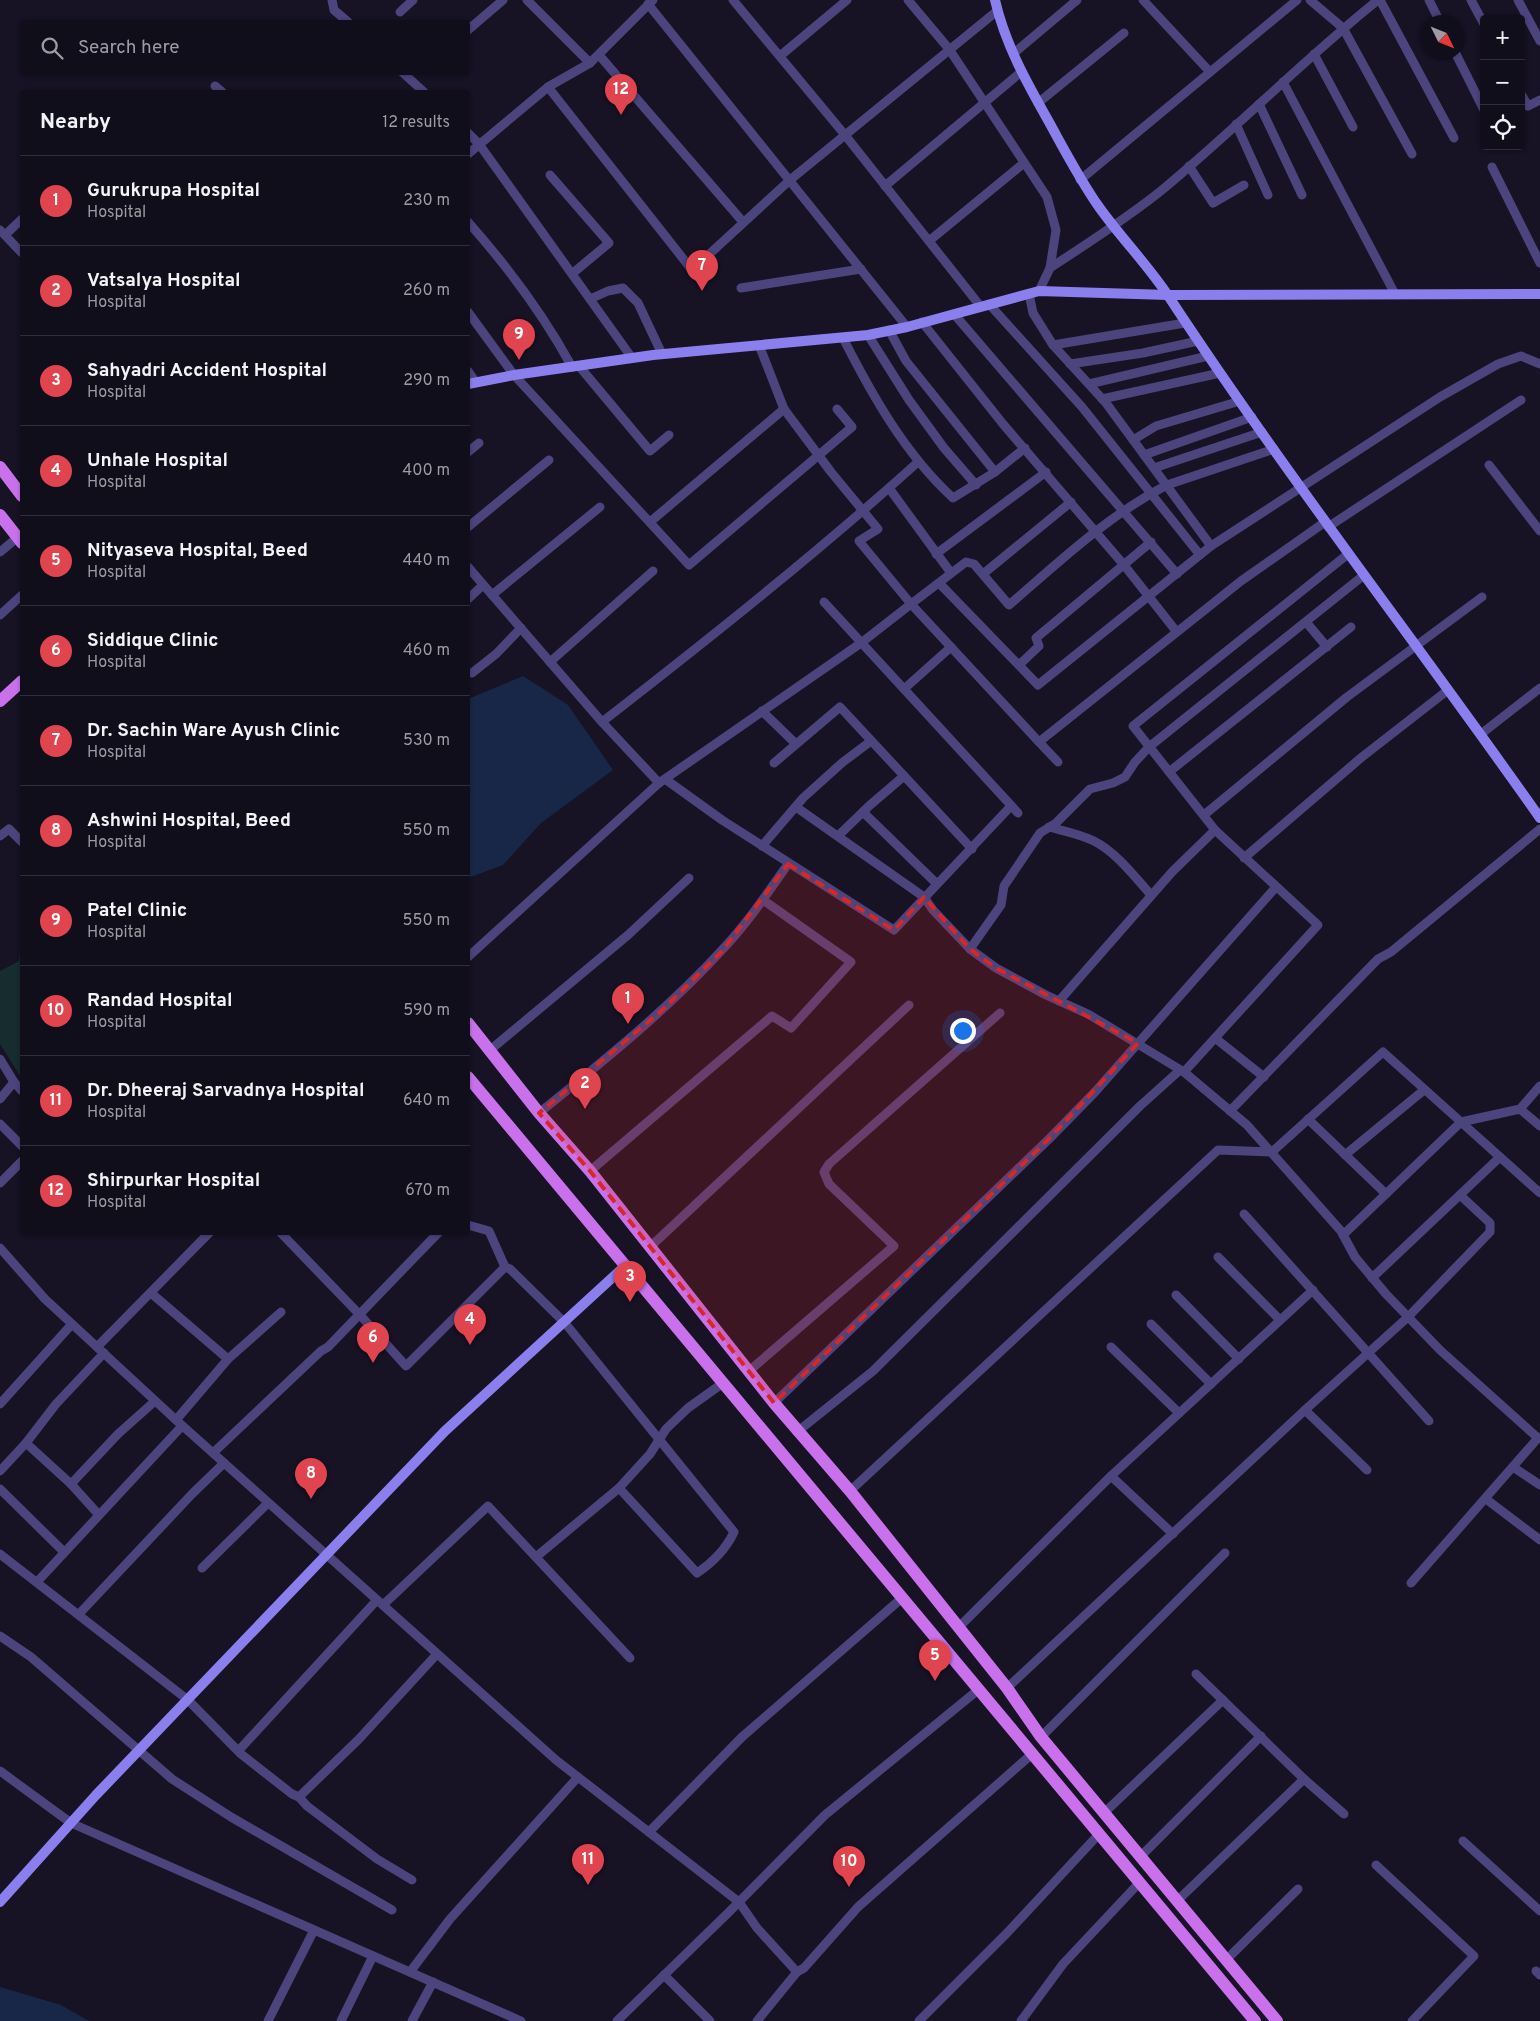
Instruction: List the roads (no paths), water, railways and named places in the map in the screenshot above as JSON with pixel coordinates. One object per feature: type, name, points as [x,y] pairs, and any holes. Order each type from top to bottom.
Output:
[{"type":"main road","points":[[0,466],[20,493]]},
{"type":"main road","points":[[0,515],[20,540]]},
{"type":"main road","points":[[0,701],[20,683]]},
{"type":"main road","points":[[470,1026],[539,1113],[590,1171],[797,1432],[850,1491],[1007,1688],[1041,1737],[1277,2021]]},
{"type":"main road","points":[[470,1079],[1255,2021]]},
{"type":"street","points":[[332,0],[334,10],[346,20]]},
{"type":"street","points":[[400,12],[413,0]]},
{"type":"street","points":[[470,28],[503,0]]},
{"type":"street","points":[[526,0],[590,63]]},
{"type":"street","points":[[780,56],[847,0]]},
{"type":"street","points":[[908,0],[949,49],[1047,197],[1056,230],[1050,268]]},
{"type":"street","points":[[995,0],[1021,72],[1080,180],[1168,295],[1185,323],[1327,525],[1481,734],[1540,818]]},
{"type":"street","points":[[1013,54],[1077,0]]},
{"type":"street","points":[[1143,0],[1210,72]]},
{"type":"street","points":[[1080,180],[1297,0]]},
{"type":"street","points":[[1310,0],[1343,28],[1412,154]]},
{"type":"street","points":[[1211,546],[1102,398],[1053,345],[1032,313],[1034,292],[1050,268],[1114,226],[1189,166],[1343,28],[1379,0],[1454,138]]},
{"type":"street","points":[[1429,0],[1436,15]]},
{"type":"street","points":[[1471,0],[1480,17]]},
{"type":"street","points":[[1518,0],[1540,41]]},
{"type":"street","points":[[735,1],[929,241],[985,306],[1082,407],[1200,555]]},
{"type":"street","points":[[470,152],[548,87],[590,63],[651,2],[790,180],[908,326]]},
{"type":"street","points":[[548,87],[692,270],[790,180],[998,11]]},
{"type":"street","points":[[1038,103],[1124,32]]},
{"type":"street","points":[[1314,54],[1353,127]]},
{"type":"street","points":[[599,55],[743,222]]},
{"type":"street","points":[[1459,60],[1482,105]]},
{"type":"street","points":[[885,186],[1021,72]]},
{"type":"street","points":[[405,75],[422,90]]},
{"type":"street","points":[[1283,82],[1395,294]]},
{"type":"street","points":[[1525,101],[1528,106],[1540,100]]},
{"type":"street","points":[[1259,104],[1302,195]]},
{"type":"street","points":[[1236,124],[1268,196]]},
{"type":"street","points":[[470,135],[480,144],[632,358]]},
{"type":"street","points":[[929,241],[1024,163]]},
{"type":"street","points":[[1189,166],[1213,203],[1244,185]]},
{"type":"street","points":[[1492,167],[1540,263]]},
{"type":"street","points":[[550,176],[608,243],[572,273]]},
{"type":"street","points":[[20,220],[3,232],[20,251]]},
{"type":"street","points":[[470,224],[510,270],[576,366],[650,451],[669,435]]},
{"type":"street","points":[[741,288],[862,269]]},
{"type":"street","points":[[590,299],[608,290],[623,288],[638,303],[662,354]]},
{"type":"street","points":[[471,383],[662,354],[868,335],[1034,292],[1168,295],[1540,294]]},
{"type":"street","points":[[954,314],[1177,574]]},
{"type":"street","points":[[470,315],[514,375],[690,565],[852,427],[837,409]]},
{"type":"street","points":[[922,322],[1124,565],[1176,631]]},
{"type":"street","points":[[1053,345],[1185,323]]},
{"type":"street","points":[[889,330],[906,361],[995,472]]},
{"type":"street","points":[[868,335],[909,400],[944,448],[976,485]]},
{"type":"street","points":[[844,338],[869,389],[918,462],[952,498],[995,472],[1025,448]]},
{"type":"street","points":[[1070,364],[1143,353],[1198,341]]},
{"type":"street","points":[[759,346],[784,409],[878,529],[859,541],[911,604],[1058,762]]},
{"type":"street","points":[[1089,384],[1208,356]]},
{"type":"street","points":[[939,583],[1038,685],[1211,546],[1440,396],[1498,364],[1520,356],[1540,364]]},
{"type":"street","points":[[1102,398],[1220,373]]},
{"type":"street","points":[[1039,742],[1241,580],[1521,400]]},
{"type":"street","points":[[1133,440],[1156,426],[1240,401]]},
{"type":"street","points":[[650,522],[784,409]]},
{"type":"street","points":[[1144,455],[1252,417]]},
{"type":"street","points":[[1154,468],[1262,432]]},
{"type":"street","points":[[470,450],[478,443]]},
{"type":"street","points":[[470,955],[662,781],[861,643],[966,562],[974,564],[1009,605],[1094,531],[1151,494],[1167,486],[1274,449]]},
{"type":"street","points":[[470,525],[549,460]]},
{"type":"street","points":[[602,722],[711,638],[918,462]]},
{"type":"street","points":[[1489,465],[1540,531]]},
{"type":"street","points":[[936,554],[1046,472]]},
{"type":"street","points":[[889,488],[951,573]]},
{"type":"street","points":[[983,574],[1071,502]]},
{"type":"street","points":[[492,595],[600,507]]},
{"type":"street","points":[[0,552],[20,540]]},
{"type":"street","points":[[1019,665],[1039,646],[1036,638],[1151,542]]},
{"type":"street","points":[[797,1432],[873,1371],[1140,1106],[1182,1071],[1215,1038],[1318,925],[1215,830],[1133,726],[1348,554]]},
{"type":"street","points":[[470,569],[602,722],[662,781],[788,864],[894,930],[936,883],[972,849],[1011,806]]},
{"type":"street","points":[[550,662],[653,571]]},
{"type":"street","points":[[970,949],[1001,905],[1004,886],[1040,833],[1056,824],[1090,789],[1113,783],[1125,777],[1135,762],[1149,747],[1364,575]]},
{"type":"street","points":[[470,597],[483,585]]},
{"type":"street","points":[[0,615],[20,597]]},
{"type":"street","points":[[1204,815],[1347,697],[1482,597]]},
{"type":"street","points":[[824,602],[1018,813]]},
{"type":"street","points":[[1306,622],[1327,647]]},
{"type":"street","points":[[1169,772],[1351,627]]},
{"type":"street","points":[[472,673],[496,654],[521,628]]},
{"type":"street","points":[[904,689],[951,647]]},
{"type":"street","points":[[1481,734],[1540,688]]},
{"type":"street","points":[[1244,858],[1362,757],[1448,690]]},
{"type":"street","points":[[774,763],[840,707],[972,849]]},
{"type":"street","points":[[762,710],[796,744]]},
{"type":"street","points":[[762,846],[803,798],[871,741]]},
{"type":"street","points":[[838,836],[904,776]]},
{"type":"street","points":[[796,807],[924,898],[970,949],[996,968],[1088,1014],[1138,1043],[1182,1071],[1230,1111],[1272,1152],[1343,1234],[1355,1257],[1408,1317],[1440,1350],[1538,1438],[1411,1583]]},
{"type":"street","points":[[863,812],[936,883]]},
{"type":"street","points":[[1049,828],[1080,835],[1108,850],[1151,895]]},
{"type":"street","points":[[0,836],[10,829],[20,840]]},
{"type":"street","points":[[1230,1111],[1378,959],[1391,952],[1540,829]]},
{"type":"street","points":[[1059,1001],[1151,895],[1215,830]]},
{"type":"street","points":[[539,1113],[661,1011],[722,951],[788,864]]},
{"type":"street","points":[[489,1051],[628,935],[689,878]]},
{"type":"street","points":[[774,1403],[1050,1138],[1095,1092],[1276,887]]},
{"type":"street","points":[[590,1171],[772,1016],[791,1028],[851,962],[762,900]]},
{"type":"street","points":[[650,1247],[909,1005]]},
{"type":"street","points":[[749,1371],[894,1246],[829,1184],[824,1172],[829,1164],[1000,1013]]},
{"type":"street","points":[[1215,1038],[1264,1077]]},
{"type":"street","points":[[850,1491],[1218,1150],[1272,1152],[1383,1052],[1540,1193]]},
{"type":"street","points":[[0,1059],[20,1090]]},
{"type":"street","points":[[0,1099],[14,1082]]},
{"type":"street","points":[[1343,1234],[1461,1122],[1520,1109],[1540,1086]]},
{"type":"street","points":[[1345,1155],[1424,1090]]},
{"type":"street","points":[[1520,1109],[1540,1126]]},
{"type":"street","points":[[1308,1119],[1386,1194]]},
{"type":"street","points":[[0,1124],[20,1144]]},
{"type":"street","points":[[1372,1278],[1500,1157]]},
{"type":"street","points":[[0,1183],[20,1164]]},
{"type":"street","points":[[1007,1688],[1367,1352],[1408,1317],[1490,1232],[1490,1223],[1460,1195]]},
{"type":"street","points":[[1244,1214],[1429,1421]]},
{"type":"street","points":[[470,1226],[489,1231],[505,1267],[510,1269],[564,1322],[734,1532],[729,1544],[697,1573],[619,1488]]},
{"type":"street","points":[[0,1472],[26,1443],[100,1350],[151,1293],[207,1235]]},
{"type":"street","points":[[283,1235],[406,1366],[505,1267]]},
{"type":"street","points":[[213,1454],[360,1315],[436,1235]]},
{"type":"street","points":[[0,1248],[45,1299],[156,1402],[556,1760],[739,1902],[757,1928],[797,1972]]},
{"type":"street","points":[[1218,1257],[1280,1320]]},
{"type":"street","points":[[0,1902],[138,1752],[445,1431],[625,1266]]},
{"type":"street","points":[[959,1627],[1111,1476],[1313,1290]]},
{"type":"street","points":[[151,1293],[228,1359]]},
{"type":"street","points":[[1176,1295],[1239,1359]]},
{"type":"street","points":[[37,1582],[99,1515],[179,1423],[228,1359],[281,1312]]},
{"type":"street","points":[[0,1404],[72,1324]]},
{"type":"street","points":[[1150,1324],[1211,1384]]},
{"type":"street","points":[[1111,1347],[1180,1413]]},
{"type":"street","points":[[536,1557],[619,1488],[650,1454],[666,1429],[688,1408],[723,1383]]},
{"type":"street","points":[[72,1484],[118,1434],[156,1402]]},
{"type":"street","points":[[1305,1410],[1367,1470]]},
{"type":"street","points":[[26,1443],[72,1484],[99,1515]]},
{"type":"street","points":[[79,1614],[192,1494],[224,1463]]},
{"type":"street","points":[[1513,1467],[1540,1485]]},
{"type":"street","points":[[1111,1476],[1173,1534]]},
{"type":"street","points":[[0,1489],[64,1552]]},
{"type":"street","points":[[1486,1498],[1540,1540]]},
{"type":"street","points":[[202,1568],[268,1503]]},
{"type":"street","points":[[242,1748],[380,1603],[488,1506],[630,1658]]},
{"type":"street","points":[[1041,1737],[1224,1553]]},
{"type":"street","points":[[0,1554],[188,1700],[242,1754],[307,1806],[377,1859],[412,1880]]},
{"type":"street","points":[[649,1832],[742,1738],[902,1598]]},
{"type":"street","points":[[0,1636],[31,1658],[138,1752],[172,1779],[224,1812],[392,1910]]},
{"type":"street","points":[[298,1797],[359,1739],[437,1654]]},
{"type":"street","points":[[1196,1674],[1304,1779],[1344,1814]]},
{"type":"street","points":[[618,2021],[824,1815],[978,1690]]},
{"type":"street","points":[[1104,1813],[1223,1700]]},
{"type":"street","points":[[1141,1856],[1261,1736]]},
{"type":"street","points":[[756,2021],[797,1972],[804,1968],[858,1907],[1032,1754]]},
{"type":"street","points":[[0,1771],[71,1823],[521,2021]]},
{"type":"street","points":[[410,1972],[450,1919],[578,1777]]},
{"type":"street","points":[[1177,1901],[1304,1779]]},
{"type":"street","points":[[919,2021],[1007,1933],[1099,1834]]},
{"type":"street","points":[[1463,1841],[1540,1911]]},
{"type":"street","points":[[1376,1865],[1474,1956],[1412,2021]]},
{"type":"street","points":[[1021,2021],[1062,1964],[1139,1883]]},
{"type":"street","points":[[1226,1960],[1298,1889]]},
{"type":"street","points":[[268,2021],[314,1930]]},
{"type":"street","points":[[340,2021],[373,1956]]},
{"type":"street","points":[[664,1975],[710,2021]]},
{"type":"street","points":[[412,2021],[433,1982]]},
{"type":"water","points":[[523,676],[568,705],[613,770],[541,823],[503,865],[470,877],[470,698]]},
{"type":"water","points":[[0,1987],[61,2005],[89,2021],[0,2021]]},
{"type":"place","name":"Shirpurkar Hospital","points":[[621,115]]},
{"type":"place","name":"Dr. Sachin Ware Ayush Clinic","points":[[702,291]]},
{"type":"place","name":"Patel Clinic","points":[[519,360]]},
{"type":"place","name":"Gurukrupa Hospital","points":[[628,1024]]},
{"type":"place","name":"Vatsalya Hospital","points":[[585,1109]]},
{"type":"place","name":"Sahyadri Accident Hospital","points":[[630,1302]]},
{"type":"place","name":"Unhale Hospital","points":[[470,1345]]},
{"type":"place","name":"Siddique Clinic","points":[[373,1363]]},
{"type":"place","name":"Ashwini Hospital, Beed","points":[[311,1499]]},
{"type":"place","name":"Nityaseva Hospital, Beed","points":[[935,1681]]},
{"type":"place","name":"Dr. Dheeraj Sarvadnya Hospital","points":[[588,1885]]},
{"type":"place","name":"Randad Hospital","points":[[849,1887]]}]
